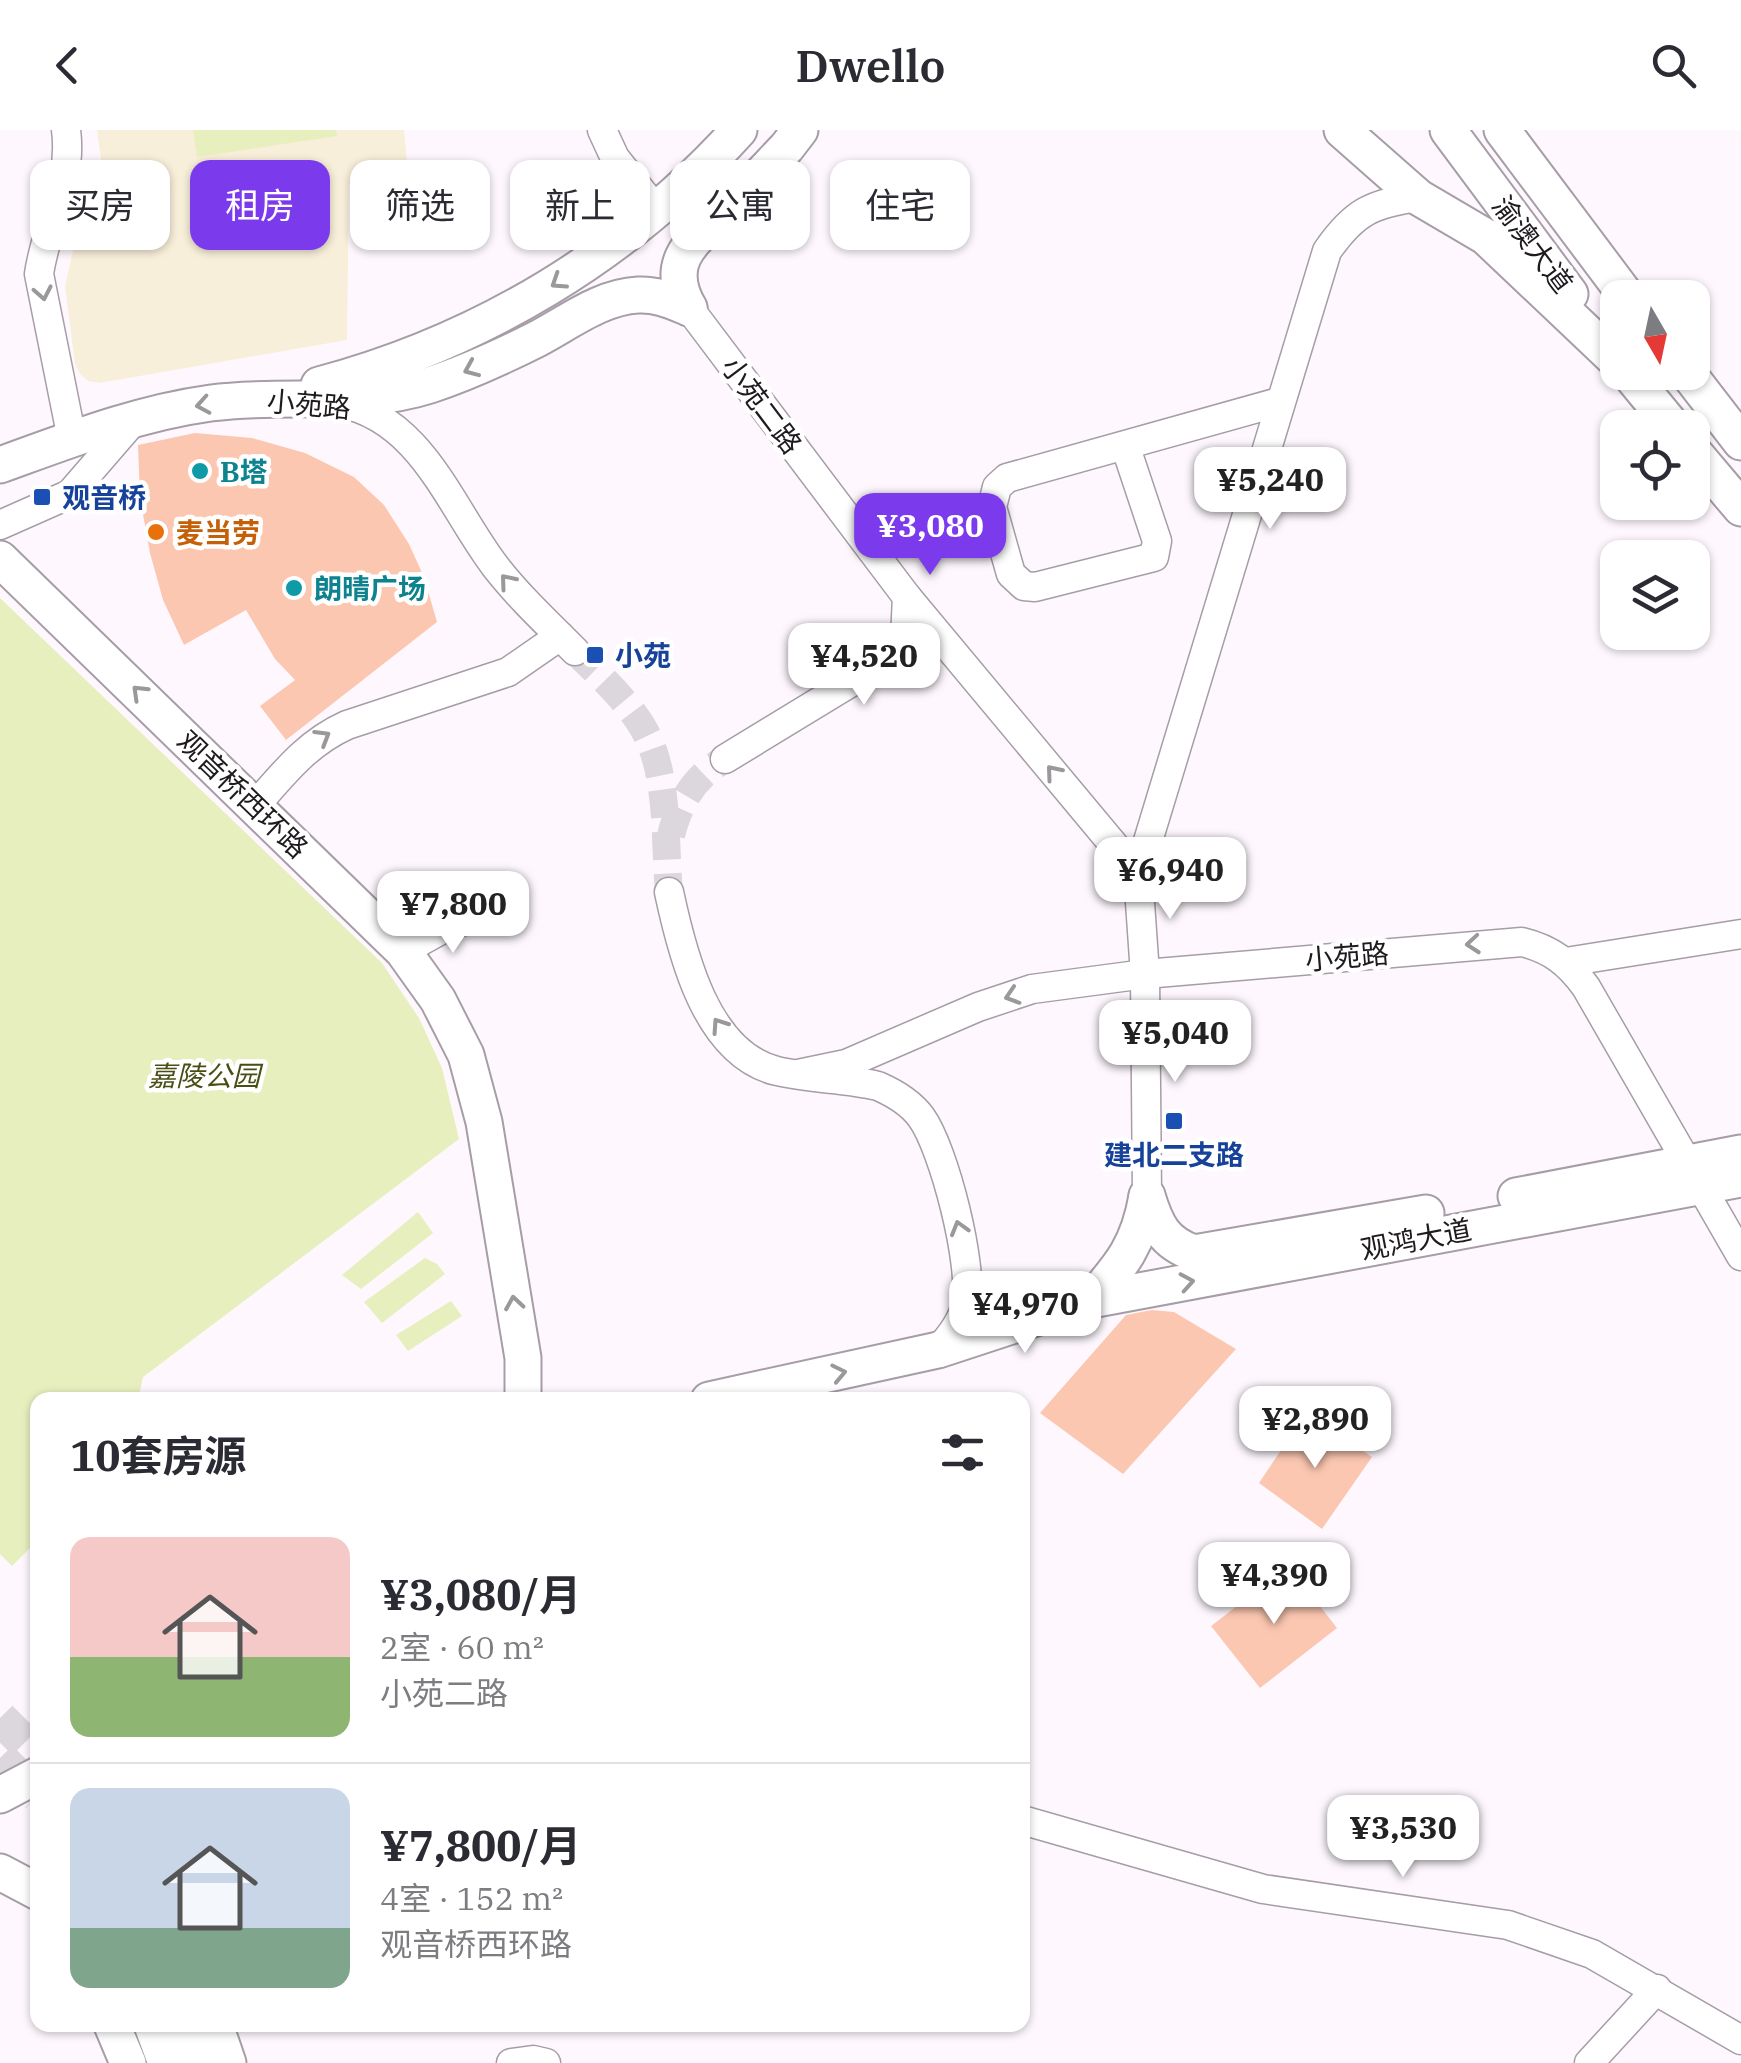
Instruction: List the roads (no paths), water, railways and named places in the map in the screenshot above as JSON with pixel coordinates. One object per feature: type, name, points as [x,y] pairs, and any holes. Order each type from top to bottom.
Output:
[{"type":"main road","points":[[272,397],[358,374],[484,324],[580,268],[657,211],[696,178],[739,130]]},
{"type":"main road","points":[[1342,130],[1418,197],[1486,237]]},
{"type":"main road","points":[[1375,130],[1600,343]]},
{"type":"main road","name":"渝澳大道","points":[[1448,130],[1600,336]]},
{"type":"main road","name":"渝澳大道","points":[[1502,130],[1614,280]]},
{"type":"main road","points":[[1520,130],[1542,187]]},
{"type":"main road","points":[[689,308],[680,292],[678,276],[689,246],[796,136]]},
{"type":"main road","points":[[327,400],[385,395],[426,386],[492,360],[591,309],[625,296],[662,296],[689,308]]},
{"type":"main road","points":[[1643,390],[1659,410]]},
{"type":"main road","points":[[1701,390],[1741,442]]},
{"type":"main road","name":"小苑路","points":[[0,466],[134,420],[208,404],[272,397],[327,400]]},
{"type":"main road","points":[[1710,471],[1741,508]]},
{"type":"main road","name":"观音桥西环路","points":[[0,559],[403,950],[438,1000],[466,1055],[484,1122],[523,1358],[523,1392]]},
{"type":"main road","name":"观鸿大道","points":[[1091,1300],[1694,1175],[1741,1153]]},
{"type":"main road","name":"观鸿大道","points":[[1147,1196],[1164,1238],[1194,1253],[1694,1175],[1741,1179]]},
{"type":"main road","points":[[746,1392],[938,1350],[1091,1300],[1122,1265],[1135,1243],[1147,1196]]},
{"type":"main road","points":[[0,1795],[30,1779]]},
{"type":"main road","points":[[0,1872],[30,1888]]},
{"type":"main road","points":[[115,2032],[128,2063]]},
{"type":"main road","points":[[155,2032],[166,2063]]},
{"type":"main road","points":[[183,2032],[196,2063]]},
{"type":"main road","points":[[217,2032],[228,2063]]},
{"type":"street","points":[[66,130],[66,168],[39,274],[72,439]]},
{"type":"street","points":[[602,130],[614,158],[657,211]]},
{"type":"street","points":[[1147,1196],[1144,974],[1138,874],[1327,251],[1344,226],[1364,210],[1418,197]]},
{"type":"street","name":"小苑二路","points":[[689,308],[908,596],[1138,874]]},
{"type":"street","name":"小苑路","points":[[255,806],[306,748],[325,735],[347,724],[508,672],[568,643],[493,564],[402,432],[368,411],[327,400]]},
{"type":"street","points":[[1125,445],[1157,541],[1154,556],[1035,588],[1024,586],[1011,574],[992,507],[997,486],[1007,478],[1125,445],[1280,402]]},
{"type":"street","points":[[0,524],[70,494],[134,420]]},
{"type":"street","points":[[725,758],[886,662],[905,637],[908,596]]},
{"type":"street","name":"小苑路","points":[[669,892],[688,968],[730,1042],[759,1065],[861,1082],[892,1092],[921,1117],[930,1132],[966,1250],[969,1278],[960,1322],[938,1350]]},
{"type":"street","points":[[403,950],[448,926],[482,915]]},
{"type":"street","points":[[1741,934],[1566,962],[1586,987],[1741,1256]]},
{"type":"street","name":"小苑路","points":[[798,1074],[846,1064],[978,1007],[1032,989],[1144,974],[1504,942],[1538,946],[1566,962]]},
{"type":"street","points":[[1030,1822],[1263,1889],[1508,1924],[1592,1954],[1741,2040]]},
{"type":"street","points":[[1589,2063],[1657,1989]]},
{"type":"street","points":[[510,2063],[546,2063]]},
{"type":"tunnel","points":[[575,651],[627,705],[651,744],[662,785],[669,892]]},
{"type":"tunnel","points":[[671,835],[690,791],[725,759]]},
{"type":"tunnel","points":[[0,1718],[30,1748]]},
{"type":"tunnel","points":[[0,1758],[30,1788]]},
{"type":"place","name":"B塔","points":[[200,471]]},
{"type":"place","name":"观音桥","points":[[42,497]]},
{"type":"place","name":"麦当劳","points":[[156,532]]},
{"type":"place","name":"朗晴广场","points":[[294,588]]},
{"type":"place","name":"小苑","points":[[595,655]]},
{"type":"place","name":"建北二支路","points":[[1174,1121]]},
{"type":"park label","name":"嘉陵公园","points":[[204,1075]]}]
